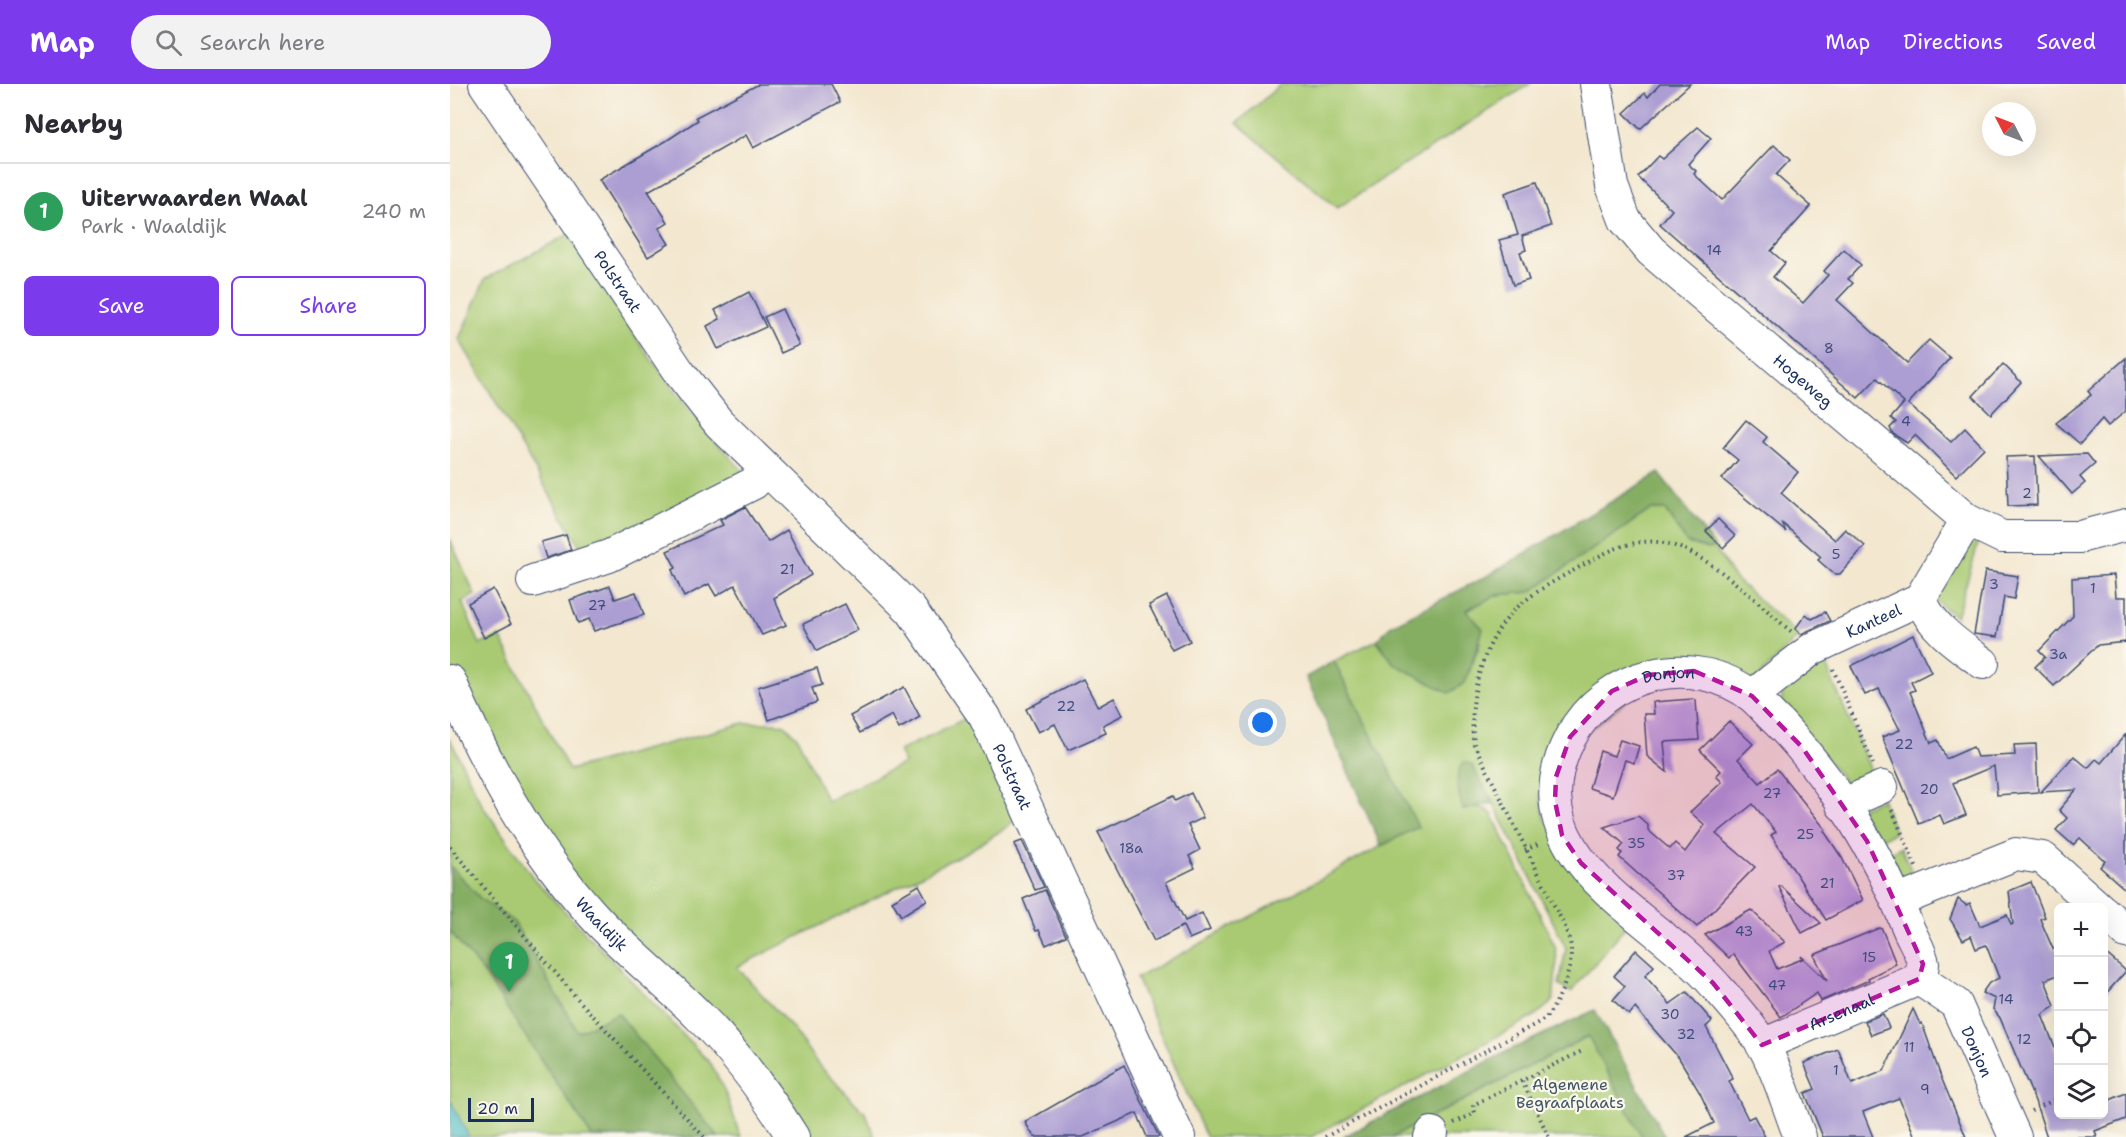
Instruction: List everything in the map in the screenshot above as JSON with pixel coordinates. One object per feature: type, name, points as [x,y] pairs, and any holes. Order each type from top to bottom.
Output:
[{"type":"street","name":"Polstraat","points":[[485,84],[679,372],[719,423],[911,610],[985,717],[1179,1137]]},
{"type":"street","name":"Hogeweg","points":[[1596,84],[1612,186],[1625,220],[1651,251],[1967,520],[2002,537],[2079,537],[2126,525]]},
{"type":"street","points":[[533,581],[609,556],[754,483],[766,470]]},
{"type":"street","name":"Kanteel","points":[[1752,696],[1822,643],[1920,600],[1967,520]]},
{"type":"street","points":[[1920,600],[1928,618],[1943,634],[1983,663]]},
{"type":"street","name":"Donjon","points":[[1800,1137],[1762,1045],[1713,983],[1581,864],[1562,835],[1555,801],[1556,777],[1570,737],[1588,714],[1611,691],[1628,681],[1648,675],[1694,671],[1721,680],[1752,696],[1802,747],[1867,841],[1912,896],[1923,964],[1919,979],[1956,1004],[2015,1137]]},
{"type":"street","name":"Waaldijk","points":[[450,681],[506,795],[544,856],[593,916],[702,1019],[733,1053],[761,1088],[793,1137]]},
{"type":"street","points":[[1842,805],[1882,787]]},
{"type":"street","points":[[1912,896],[2016,854],[2043,858],[2093,903]]},
{"type":"street","points":[[2108,916],[2126,932]]},
{"type":"street","name":"Arsenaal","points":[[1762,1045],[1919,979]]},
{"type":"path","points":[[1822,643],[1882,787],[1912,896]]},
{"type":"path","points":[[450,846],[575,996],[704,1137]]},
{"type":"path","points":[[1431,1135],[1475,1113],[1473,1105],[1582,1051]]},
{"type":"path","points":[[1522,1081],[1549,1137]]},
{"type":"highlighted area","points":[[1694,671],[1752,696],[1802,747],[1867,841],[1923,964],[1919,979],[1762,1045],[1713,983],[1581,863],[1562,835],[1555,801],[1556,777],[1570,737],[1612,691],[1648,675]]},
{"type":"green space","points":[[1281,84],[1530,84],[1337,208],[1237,123]]},
{"type":"green space","points":[[569,234],[609,297],[673,388],[695,417],[745,473],[585,555],[459,339],[485,279]]},
{"type":"green space","points":[[1659,473],[1715,547],[1708,549],[1687,543],[1665,510],[1650,510],[1530,592],[1497,595],[1466,610],[1483,629],[1465,683],[1449,693],[1394,664],[1377,640],[1390,626],[1489,575]]},
{"type":"green space","points":[[1650,510],[1665,510],[1687,543],[1708,549],[1715,547],[1733,577],[1799,636],[1754,682],[1726,669],[1721,662],[1683,656],[1546,765],[1540,795],[1545,819],[1627,925],[1571,992],[1559,985],[1566,948],[1490,796],[1463,810],[1482,808],[1492,814],[1555,946],[1557,960],[1553,1001],[1535,1016],[1311,1137],[1206,1137],[1136,978],[1417,827],[1334,661],[1377,640],[1393,662],[1465,683],[1479,646],[1482,629],[1466,610],[1497,595],[1530,592]]},
{"type":"green space","points":[[450,539],[475,595],[462,602],[480,644],[500,637],[569,770],[744,723],[775,723],[785,725],[797,737],[827,801],[904,763],[899,751],[968,717],[1018,817],[1007,827],[967,852],[737,967],[793,1029],[817,1063],[866,1114],[875,1137],[800,1137],[593,907],[481,735],[450,665]]},
{"type":"green space","points":[[1969,539],[1978,545],[1956,617],[1935,600]]},
{"type":"green space","points":[[1823,658],[1874,778],[1851,790],[1782,702],[1782,692]]},
{"type":"green space","points":[[1334,661],[1418,827],[1381,846],[1306,677]]},
{"type":"green space","points":[[450,738],[482,805],[534,879],[711,1064],[726,1094],[741,1137],[450,1137]]},
{"type":"green space","points":[[1464,762],[1472,765],[1493,803],[1463,810],[1457,779]]},
{"type":"green space","points":[[1882,798],[1895,833],[1879,839],[1859,810]]},
{"type":"green space","points":[[1901,847],[1918,886],[1903,889],[1885,854]]},
{"type":"green space","points":[[450,866],[481,899],[514,922],[578,1032],[618,1013],[718,1137],[592,1137],[485,975],[450,931]]},
{"type":"green space","points":[[1595,1010],[1665,1137],[1642,1137],[1588,1036],[1392,1137],[1343,1137],[1510,1050]]},
{"type":"green space","name":"Algemene Begraafplaats","points":[[1589,1036],[1642,1137],[1392,1137]]},
{"type":"water","points":[[450,1099],[469,1137],[450,1137]]},
{"type":"building","points":[[759,84],[831,84],[840,102],[753,148],[746,135],[648,191],[668,222],[659,228],[669,244],[648,257],[599,180],[666,141],[698,120],[696,117]]},
{"type":"building","points":[[1660,84],[1690,84],[1640,129],[1624,113],[1645,93],[1648,97]]},
{"type":"building","points":[[1698,127],[1711,138],[1688,164],[1696,171],[1694,174],[1722,200],[1774,145],[1790,160],[1776,175],[1811,206],[1771,251],[1785,263],[1773,277],[1803,303],[1828,275],[1824,271],[1844,249],[1861,265],[1848,279],[1853,283],[1837,300],[1907,363],[1929,340],[1950,358],[1908,404],[1951,442],[1965,428],[1984,448],[1956,476],[1915,435],[1907,443],[1893,434],[1890,428],[1896,422],[1891,418],[1904,403],[1877,378],[1858,398],[1660,224],[1672,210],[1638,177],[1658,156],[1662,159]]},
{"type":"building","points":[[1537,182],[1551,226],[1522,236],[1526,250],[1520,252],[1529,280],[1513,285],[1499,240],[1518,235],[1505,193]]},
{"type":"building","points":[[749,292],[766,327],[718,349],[707,326],[720,319],[715,310]]},
{"type":"building","points":[[782,309],[799,345],[781,353],[764,317]]},
{"type":"building","points":[[2126,358],[2126,411],[2108,426],[2102,419],[2080,444],[2056,423],[2091,395],[2088,391]]},
{"type":"building","points":[[2003,364],[2021,382],[1991,414],[1973,396]]},
{"type":"building","points":[[1746,420],[1767,437],[1763,442],[1798,472],[1781,493],[1835,540],[1845,529],[1865,546],[1840,574],[1834,574],[1818,560],[1821,557],[1782,523],[1786,532],[1722,479],[1738,460],[1723,448]]},
{"type":"building","points":[[2087,454],[2095,464],[2080,477],[2085,483],[2072,494],[2039,456]]},
{"type":"building","points":[[2035,456],[2037,505],[2008,506],[2006,457]]},
{"type":"building","points":[[745,507],[768,542],[787,530],[811,575],[774,598],[786,625],[762,635],[735,585],[716,596],[709,584],[684,597],[672,570],[676,568],[667,551],[723,525],[720,520]]},
{"type":"building","points":[[1718,519],[1735,536],[1723,548],[1706,531]]},
{"type":"building","points":[[566,535],[571,550],[546,558],[541,542]]},
{"type":"building","points":[[1985,571],[2018,576],[2014,599],[2004,597],[1997,637],[1974,634]]},
{"type":"building","points":[[2114,575],[2116,597],[2126,597],[2126,642],[2098,645],[2054,686],[2035,667],[2045,657],[2039,651],[2073,616],[2072,578]]},
{"type":"building","points":[[610,586],[615,599],[636,592],[644,615],[594,631],[589,619],[578,623],[570,600]]},
{"type":"building","points":[[493,589],[511,624],[484,638],[468,603]]},
{"type":"building","points":[[1167,596],[1190,641],[1172,650],[1149,605]]},
{"type":"building","points":[[845,604],[858,630],[817,651],[803,624]]},
{"type":"building","points":[[1825,612],[1830,621],[1801,634],[1795,629],[1806,614],[1812,619]]},
{"type":"building","points":[[1913,635],[1931,672],[1911,682],[1915,690],[1910,692],[1931,743],[1938,740],[1946,759],[1973,747],[1977,757],[2015,755],[2014,745],[2036,744],[2038,792],[1997,795],[1994,766],[1953,783],[1966,815],[1944,824],[1940,815],[1919,824],[1882,737],[1900,730],[1879,689],[1865,695],[1851,666]]},
{"type":"building","points":[[817,668],[822,685],[812,688],[817,702],[769,720],[758,687]]},
{"type":"building","points":[[1083,679],[1098,707],[1114,698],[1123,715],[1103,725],[1106,733],[1068,750],[1055,724],[1038,732],[1026,709]]},
{"type":"building","points":[[904,687],[920,717],[899,729],[892,715],[860,733],[850,716]]},
{"type":"building","points":[[1693,699],[1696,701],[1699,740],[1664,742],[1667,772],[1647,756],[1644,714],[1654,714],[1653,702]]},
{"type":"building","points":[[1729,721],[1753,744],[1738,759],[1760,783],[1777,769],[1826,830],[1824,831],[1842,858],[1863,900],[1826,920],[1771,835],[1776,832],[1753,804],[1716,834],[1755,867],[1697,927],[1619,857],[1622,853],[1619,850],[1624,844],[1604,827],[1638,816],[1648,825],[1648,830],[1670,849],[1675,843],[1685,852],[1705,825],[1690,812],[1722,782],[1716,776],[1721,771],[1700,750]]},
{"type":"building","points":[[2126,734],[2126,890],[2100,867],[2105,861],[2080,838],[2073,845],[2056,830],[2067,818],[2059,810],[2076,790],[2041,792],[2074,756],[2088,768],[2096,759],[2101,763]]},
{"type":"building","points":[[1620,740],[1639,746],[1634,763],[1625,760],[1613,796],[1589,788],[1600,751],[1614,756]]},
{"type":"building","points":[[1191,793],[1203,818],[1188,825],[1200,850],[1189,856],[1195,868],[1166,882],[1185,921],[1202,913],[1210,930],[1189,939],[1183,926],[1154,941],[1098,832],[1173,796],[1175,801]]},
{"type":"building","points":[[1022,841],[1044,887],[1035,890],[1014,844]]},
{"type":"building","points":[[2031,882],[2045,917],[2040,919],[2054,949],[2054,977],[2045,980],[2054,1007],[2042,1015],[2054,1045],[2054,1119],[2108,1119],[2108,1101],[2126,1093],[2126,1119],[2095,1131],[2097,1137],[2047,1137],[2035,1101],[2000,1018],[1993,1009],[1995,999],[1982,993],[1989,983],[1999,978],[1986,945],[1976,949],[1971,936],[1963,940],[1950,919],[1958,899],[1966,905],[1970,903],[1980,926],[2007,915],[2011,925],[2013,924],[2009,891]]},
{"type":"building","points":[[919,885],[927,900],[901,916],[892,901]]},
{"type":"building","points":[[1781,886],[1821,923],[1802,933],[1779,887]]},
{"type":"building","points":[[1045,890],[1066,936],[1046,945],[1039,930],[1036,931],[1023,899]]},
{"type":"building","points":[[1751,910],[1785,942],[1769,951],[1777,969],[1802,959],[1801,956],[1827,981],[1814,955],[1879,928],[1882,929],[1896,964],[1868,978],[1869,980],[1821,1001],[1817,993],[1781,1017],[1733,954],[1729,958],[1705,935]]},
{"type":"building","points":[[1636,950],[1654,966],[1645,976],[1670,1004],[1687,992],[1712,1021],[1706,1027],[1733,1079],[1729,1081],[1748,1119],[1754,1116],[1765,1137],[1686,1137],[1714,1123],[1700,1093],[1679,1058],[1635,1008],[1629,1015],[1613,1000],[1625,986],[1614,976]]},
{"type":"building","points":[[2108,955],[2126,971],[2108,991]]},
{"type":"building","points":[[1913,1009],[1920,1024],[1922,1023],[1966,1137],[1915,1137],[1899,1098],[1863,1112],[1873,1137],[1823,1137],[1805,1093],[1815,1089],[1804,1063],[1838,1049],[1852,1084],[1884,1071]]},
{"type":"building","points":[[1883,1014],[1889,1028],[1871,1035],[1865,1021]]},
{"type":"building","points":[[1124,1065],[1159,1137],[1147,1137],[1137,1113],[1083,1137],[1034,1137],[1025,1122]]},
{"type":"place","name":"Uiterwaarden Waal","points":[[509,992]]}]
